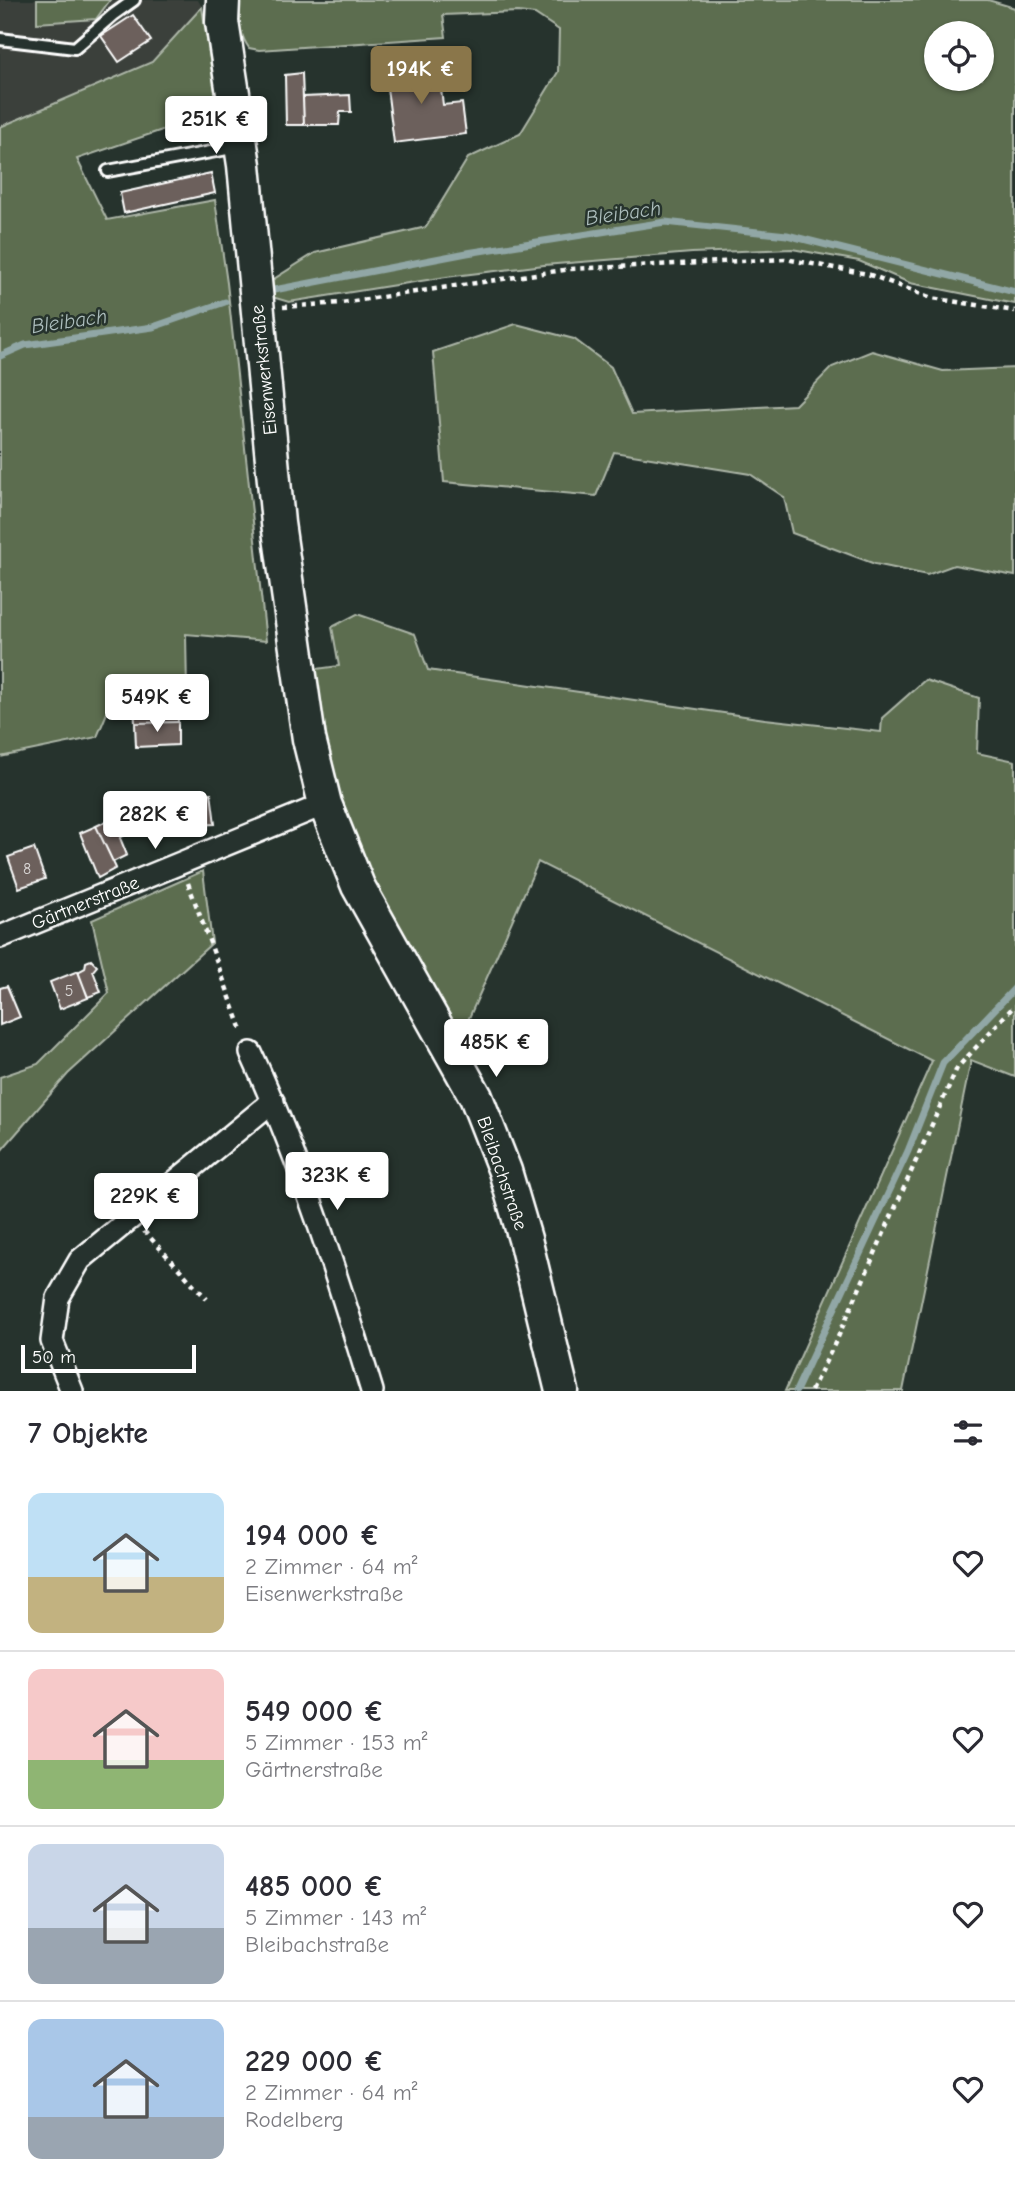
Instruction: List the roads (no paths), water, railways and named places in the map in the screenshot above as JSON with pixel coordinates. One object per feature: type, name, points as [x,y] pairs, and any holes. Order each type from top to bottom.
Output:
[{"type":"main road","name":"Eisenwerkstraße","points":[[223,0],[222,22],[241,146],[278,523],[309,739]]},
{"type":"main road","name":"Bleibachstraße","points":[[309,739],[325,804],[359,886],[477,1097],[505,1171],[525,1238],[562,1391]]},
{"type":"street","name":"Gärtnerstraße","points":[[0,937],[325,804]]},
{"type":"street","points":[[251,1053],[273,1101],[334,1264],[372,1391]]},
{"type":"street","points":[[72,1391],[52,1342],[58,1298],[80,1260],[273,1101]]},
{"type":"lane","points":[[0,39],[75,48],[134,0]]},
{"type":"lane","points":[[108,171],[241,146]]},
{"type":"waterway","name":"Bleibach","points":[[274,290],[467,253],[665,222],[787,235],[1015,292]]},
{"type":"waterway","name":"Bleibach","points":[[0,356],[25,345],[153,327],[225,302]]},
{"type":"waterway","points":[[796,1391],[908,1151],[943,1063],[1015,988]]}]
